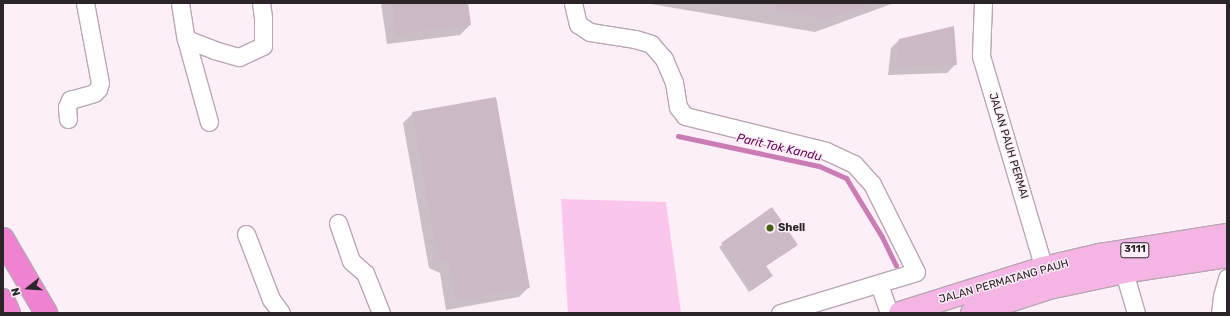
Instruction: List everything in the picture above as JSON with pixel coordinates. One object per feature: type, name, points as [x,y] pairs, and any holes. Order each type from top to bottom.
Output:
[{"type":"highway","points":[[3,239],[46,313]]},
{"type":"highway","points":[[3,300],[10,313]]},
{"type":"main road","name":"JALAN PERMATANG PAUH","points":[[972,313],[1002,308],[1046,278],[1099,255],[1227,235]]},
{"type":"main road","name":"JALAN PERMATANG PAUH","points":[[900,313],[1046,278],[1124,272],[1227,256]]},
{"type":"street","points":[[68,119],[67,108],[70,100],[94,93],[98,89],[100,83],[85,3]]},
{"type":"street","points":[[180,3],[186,38],[209,122]]},
{"type":"street","points":[[186,38],[214,50],[239,57],[263,46],[263,17],[261,3]]},
{"type":"street","points":[[573,3],[578,24],[590,32],[635,39],[650,44],[664,59],[674,82],[678,107],[685,116],[826,151],[854,164],[872,184],[916,272],[780,313]]},
{"type":"street","name":"JALAN PAUH PERMAI","points":[[983,3],[981,56],[1046,278]]},
{"type":"street","points":[[338,223],[351,261],[365,273],[381,313]]},
{"type":"street","points":[[246,234],[271,299],[281,313]]},
{"type":"street","points":[[1124,272],[1136,313]]},
{"type":"street","points":[[1220,313],[1222,296],[1227,278]]},
{"type":"street","points":[[878,284],[889,313]]},
{"type":"shaded area","points":[[561,199],[666,202],[681,313],[568,313]]},
{"type":"building","points":[[392,3],[468,3],[471,25],[396,35]]},
{"type":"building","points":[[776,3],[869,3],[869,5],[829,19],[775,10]]},
{"type":"building","points":[[954,26],[957,65],[895,67],[899,39]]},
{"type":"building","points":[[496,97],[530,288],[456,301],[449,263],[438,259],[412,112]]},
{"type":"building","points":[[772,207],[798,245],[766,266],[773,276],[752,290],[721,243]]},
{"type":"waterway","name":"Parit Tok Kandu","points":[[678,136],[819,166],[846,178],[882,237],[896,266]]},
{"type":"place","name":"Shell","points":[[770,228]]}]
